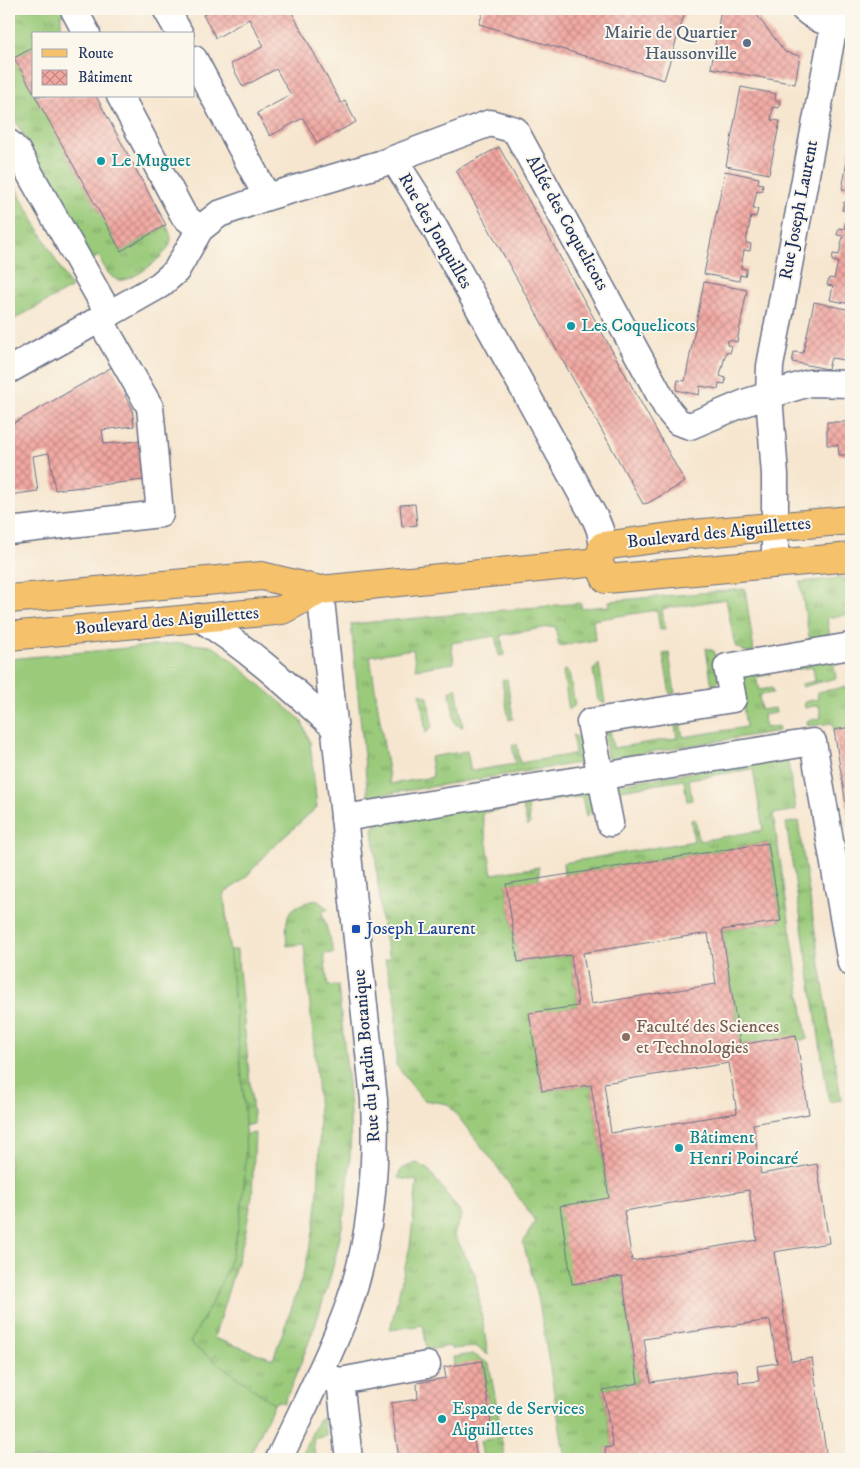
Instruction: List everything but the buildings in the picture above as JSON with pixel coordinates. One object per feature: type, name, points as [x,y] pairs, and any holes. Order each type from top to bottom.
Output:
[{"type":"main road","name":"Boulevard des Aiguillettes","points":[[9,636],[282,610],[320,590],[600,554],[774,527],[851,520]]},
{"type":"main road","name":"Boulevard des Aiguillettes","points":[[600,554],[606,579],[851,557]]},
{"type":"main road","name":"Boulevard des Aiguillettes","points":[[9,599],[262,576],[320,590]]},
{"type":"street","points":[[166,9],[179,32]]},
{"type":"street","points":[[804,9],[813,17],[843,25]]},
{"type":"street","points":[[74,10],[86,32]]},
{"type":"street","name":"Rue Joseph Laurent","points":[[775,564],[775,475],[769,395],[770,366],[843,25]]},
{"type":"street","points":[[195,62],[267,196]]},
{"type":"street","points":[[121,98],[184,216],[200,229]]},
{"type":"street","name":"Allée des Coquelicots","points":[[394,160],[490,123],[515,130],[668,410],[678,422],[690,426],[769,395]]},
{"type":"street","points":[[9,143],[16,151],[105,317],[150,407],[160,514],[9,531]]},
{"type":"street","name":"Rue des Jonquilles","points":[[9,370],[160,285],[176,271],[200,229],[219,214],[267,196],[394,160],[417,196],[596,520],[600,530],[600,554]]},
{"type":"street","points":[[769,395],[809,383],[851,384]]},
{"type":"street","name":"Rue du Jardin Botanique","points":[[279,1459],[329,1378],[363,1254],[373,1190],[375,1156],[374,1100],[320,590]]},
{"type":"street","points":[[198,617],[222,632],[268,667],[334,727]]},
{"type":"street","points":[[610,823],[590,722],[732,699],[727,667],[851,646]]},
{"type":"street","points":[[344,818],[813,742],[851,963]]},
{"type":"street","points":[[349,1459],[329,1378],[428,1364]]},
{"type":"green space","points":[[9,9],[72,9],[61,15],[61,32],[32,32],[32,48],[15,58],[32,89],[32,98],[37,98],[121,251],[166,225],[171,239],[170,244],[162,255],[148,268],[124,280],[118,280],[111,276],[99,256],[92,260],[9,109]]},
{"type":"green space","points":[[9,175],[71,288],[9,322]]},
{"type":"green space","points":[[851,577],[851,614],[827,618],[830,638],[810,642],[800,582]]},
{"type":"green space","points":[[745,589],[754,652],[745,652],[735,646],[726,599],[662,609],[665,629],[660,630],[657,610],[593,620],[595,640],[559,646],[555,626],[501,635],[504,655],[499,656],[495,636],[451,643],[454,663],[416,669],[413,649],[370,656],[390,784],[433,777],[430,757],[467,751],[471,771],[515,764],[512,744],[517,744],[520,763],[575,754],[573,735],[580,738],[584,762],[368,797],[351,624],[581,603],[581,608],[610,606],[609,601]]},
{"type":"green space","points":[[181,643],[212,646],[223,653],[301,720],[310,742],[317,807],[272,848],[243,880],[224,893],[243,1094],[245,1174],[238,1227],[232,1254],[219,1288],[190,1343],[274,1404],[248,1459],[9,1459],[9,659]]},
{"type":"green space","points":[[706,648],[714,651],[719,681],[712,687]]},
{"type":"green space","points":[[669,653],[675,693],[670,694],[663,654]]},
{"type":"green space","points":[[833,659],[836,678],[802,687],[801,684],[815,681],[813,667],[799,669],[798,664]]},
{"type":"green space","points":[[599,664],[605,704],[598,700],[593,670]]},
{"type":"green space","points":[[769,669],[770,674],[756,677],[759,690],[772,688],[773,693],[759,695],[761,710],[775,708],[776,713],[763,715],[765,728],[778,726],[779,731],[607,759],[605,733],[610,729],[613,748],[677,738],[674,718],[679,718],[683,737],[746,727],[739,676]]},
{"type":"green space","points":[[566,670],[569,673],[575,705],[569,710],[563,671]]},
{"type":"green space","points":[[507,679],[513,719],[509,720],[502,680]]},
{"type":"green space","points":[[456,687],[463,727],[455,724],[450,692]]},
{"type":"green space","points":[[847,687],[851,727],[834,730],[833,723],[808,726],[807,721],[821,718],[819,705],[805,708],[804,702],[818,699],[817,692]]},
{"type":"green space","points":[[420,693],[428,697],[432,726],[426,733]]},
{"type":"green space","points":[[787,757],[796,810],[773,814],[807,1039],[797,1041],[796,1036],[740,1045],[722,930],[781,921],[768,843],[564,875],[563,863],[694,841],[691,820],[695,819],[699,841],[763,830],[753,769],[689,779],[692,800],[687,801],[684,780],[620,790],[622,811],[616,808],[611,785]]},
{"type":"green space","points":[[590,788],[593,809],[586,817],[582,796],[528,805],[530,825],[527,826],[523,806],[482,813],[492,874],[539,867],[539,879],[506,885],[518,962],[571,955],[578,1006],[530,1014],[542,1091],[591,1085],[609,1198],[572,1284],[622,1276],[638,1383],[603,1390],[613,1447],[605,1448],[606,1459],[565,1459],[538,1296],[523,1243],[535,1221],[493,1161],[448,1104],[423,1100],[396,1065],[396,1003],[385,960],[390,958],[382,928],[373,829],[377,823]]},
{"type":"green space","points":[[798,821],[841,1100],[829,1102],[786,823]]},
{"type":"green space","points":[[214,860],[225,865],[243,880],[224,893],[229,950],[237,950],[254,1124],[214,1131]]},
{"type":"green space","points":[[317,900],[328,909],[322,912],[334,953],[324,954],[328,986],[338,985],[349,1094],[350,1159],[343,1222],[328,1284],[308,1344],[284,1403],[278,1401],[274,1404],[248,1459],[75,1459],[199,1142],[255,1133],[252,1196],[245,1235],[214,1338],[273,1359],[303,1274],[315,1221],[318,1186],[319,1117],[304,944],[287,946],[286,927],[289,914],[293,909],[306,902]]},
{"type":"green space","points":[[416,1163],[428,1169],[462,1215],[454,1234],[475,1274],[488,1355],[477,1347],[451,1349],[450,1346],[427,1350],[423,1325],[390,1330],[410,1246],[417,1181],[398,1178],[401,1169]]},
{"type":"green space","points":[[473,1354],[489,1364],[501,1429],[492,1431],[482,1362],[454,1366],[453,1357]]},
{"type":"green space","points":[[323,1418],[326,1436],[313,1439],[315,1459],[300,1459],[318,1420]]},
{"type":"green space","points":[[501,1437],[505,1459],[483,1459],[480,1441]]},
{"type":"place","name":"Mairie de Quartier Haussonville","points":[[747,43]]},
{"type":"place","name":"Le Muguet","points":[[101,161]]},
{"type":"place","name":"Les Coquelicots","points":[[571,326]]},
{"type":"place","name":"Joseph Laurent","points":[[356,929]]},
{"type":"place","name":"Faculté des Sciences et Technologies","points":[[626,1037]]},
{"type":"place","name":"Bâtiment Henri Poincaré","points":[[679,1148]]},
{"type":"place","name":"Espace de Services Aiguillettes","points":[[442,1419]]}]
